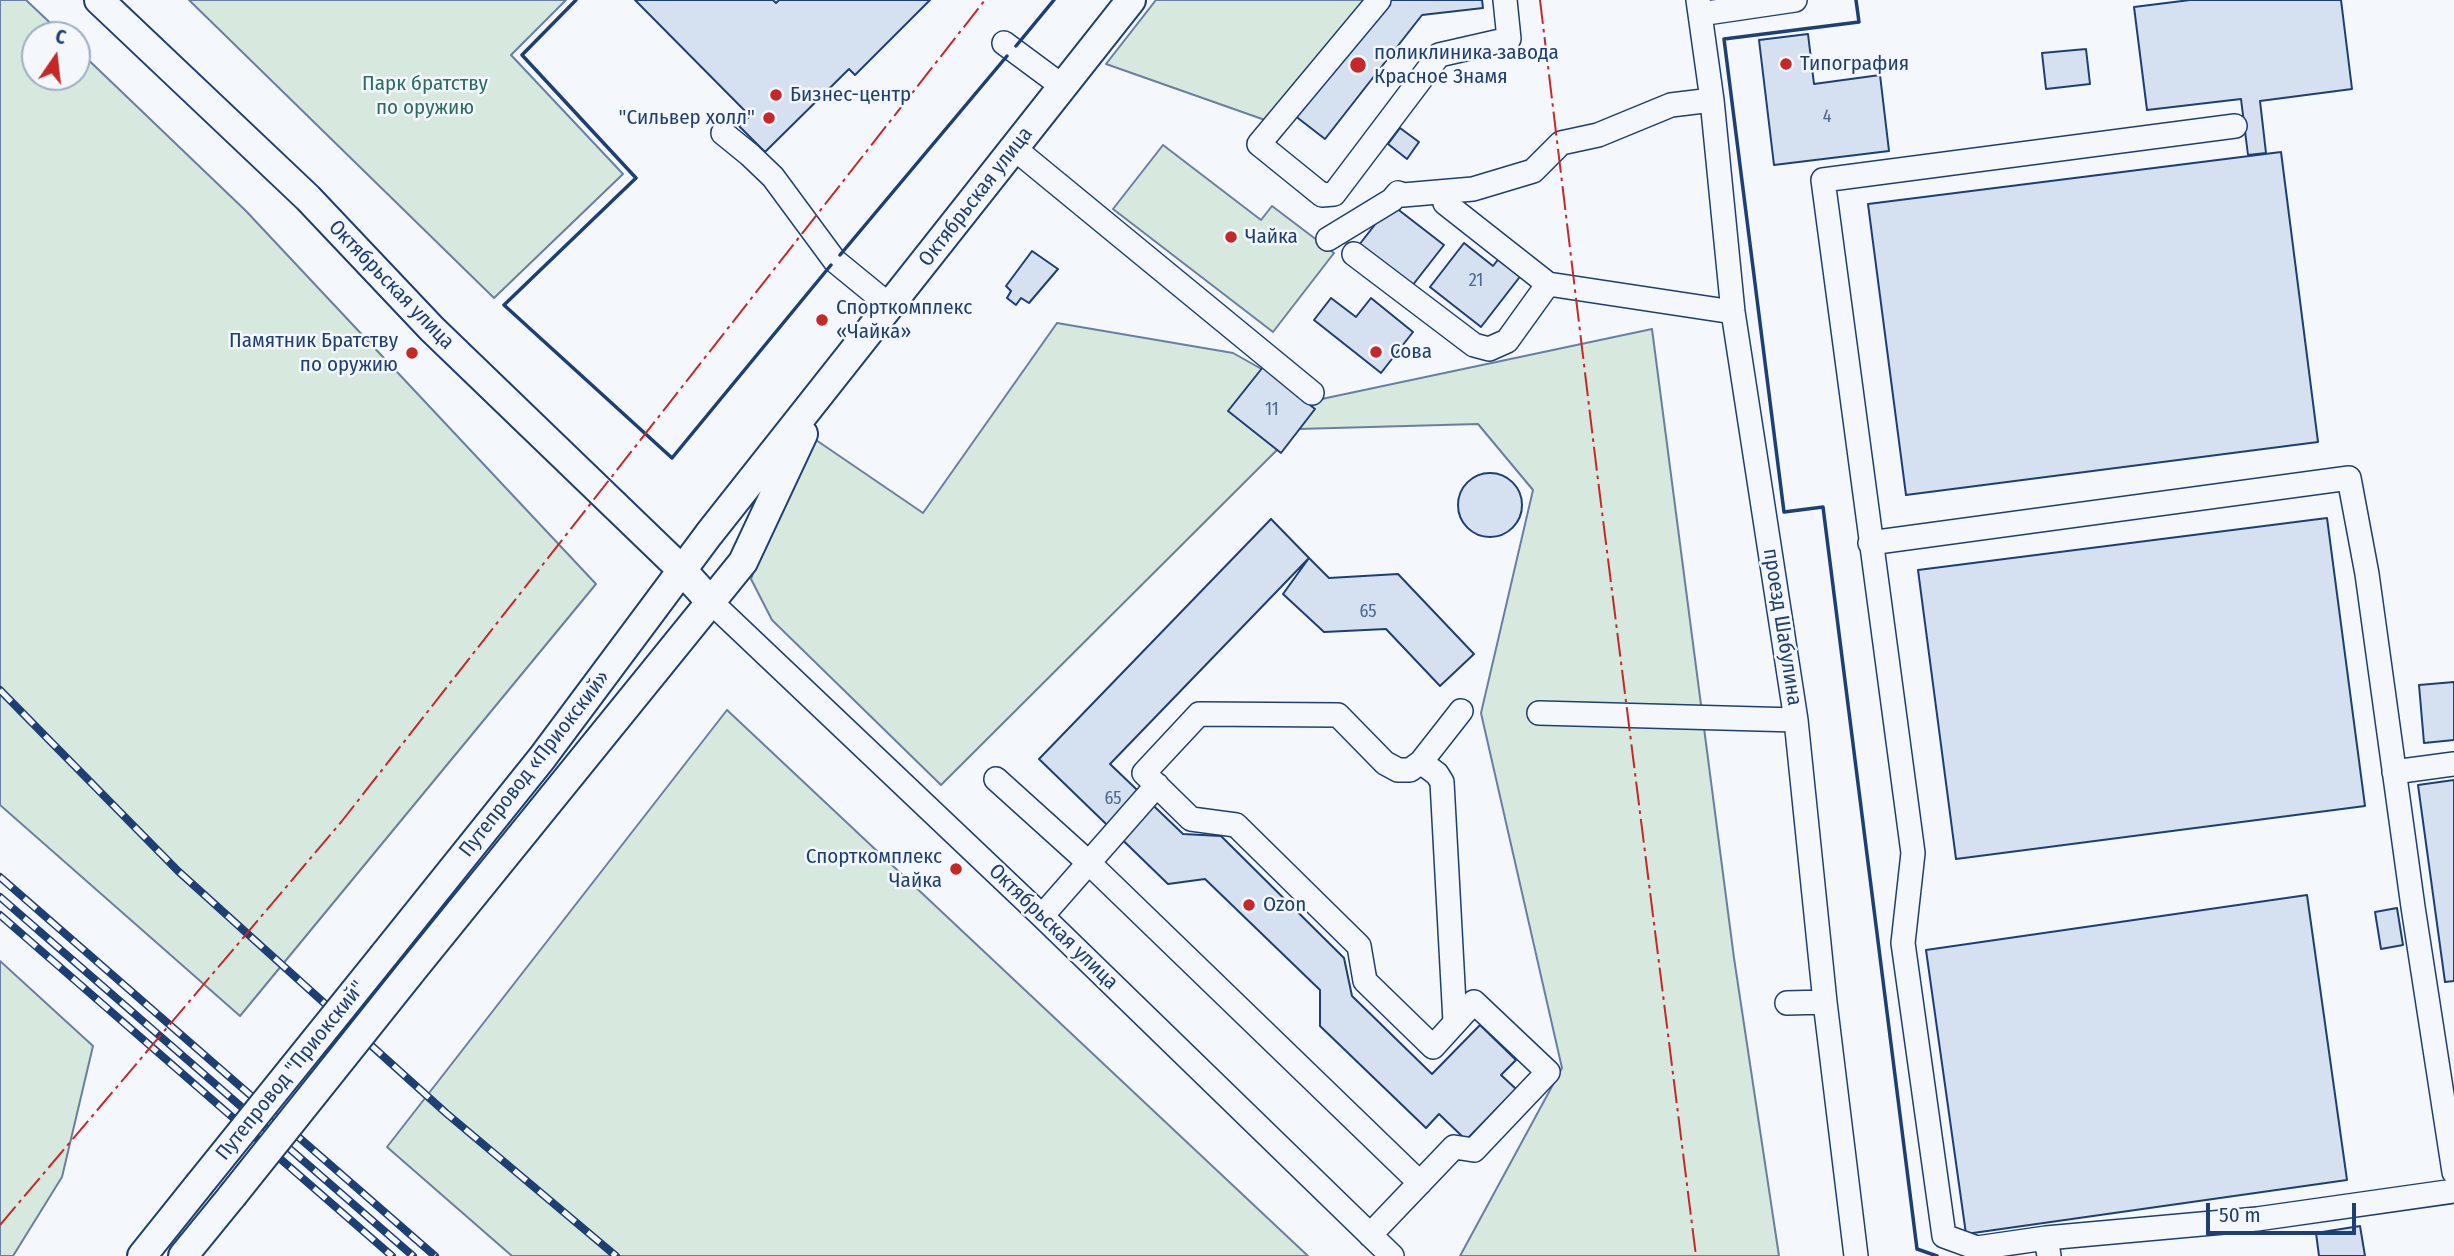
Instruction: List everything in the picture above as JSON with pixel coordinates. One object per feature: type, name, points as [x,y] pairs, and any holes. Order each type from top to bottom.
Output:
[{"type":"main road","name":"Октябрьская улица","points":[[99,0],[307,198],[432,329],[682,570],[710,601],[743,562],[822,393]]},
{"type":"main road","name":"Октябрьская улица","points":[[682,570],[1131,0]]},
{"type":"main road","name":"Путепровод «Приокский»","points":[[384,955],[542,758],[682,570]]},
{"type":"main road","name":"Путепровод «Приокский»","points":[[410,973],[710,601]]},
{"type":"main road","name":"Путепровод \"Приокский\"","points":[[142,1256],[384,955]]},
{"type":"main road","name":"Путепровод \"Приокский\"","points":[[183,1256],[410,973]]},
{"type":"street","points":[[1379,0],[1259,144],[1322,195],[1335,194],[1439,55],[1509,39],[1505,0]]},
{"type":"street","points":[[1699,7],[1795,0]]},
{"type":"street","name":"проезд Шабулина","points":[[1699,7],[1712,100],[1733,312],[1796,720],[1825,1002],[1856,1256]]},
{"type":"street","points":[[1004,43],[1062,86]]},
{"type":"street","points":[[1328,239],[1392,200],[1398,193],[1403,195],[1473,189],[1532,170],[1561,143],[1598,135],[1671,105],[1712,100]]},
{"type":"street","points":[[2235,126],[1824,180],[1913,853],[1903,943],[1944,1236],[1977,1248],[2048,1247],[2454,1191]]},
{"type":"street","points":[[723,133],[773,177],[835,261],[890,306]]},
{"type":"street","points":[[1015,149],[1312,393]]},
{"type":"street","points":[[1445,203],[1548,284],[1733,312]]},
{"type":"street","points":[[1354,254],[1474,345],[1489,349],[1507,341],[1548,284]]},
{"type":"street","points":[[1870,543],[2349,478],[2367,574],[2394,772],[2444,1045],[2454,1172]]},
{"type":"street","name":"Октябрьская улица","points":[[710,601],[1042,916],[1392,1256]]},
{"type":"street","points":[[1370,1235],[1454,1147],[1474,1150],[1548,1072],[1474,1002],[1433,1047],[1365,981],[1359,946],[1236,825],[1191,819],[1144,773],[1199,714],[1338,715],[1385,763],[1398,770],[1410,771],[1461,711]]},
{"type":"street","points":[[1539,713],[1796,720]]},
{"type":"street","points":[[1421,761],[1437,774],[1442,782],[1455,1022]]},
{"type":"street","points":[[2394,772],[2454,764]]},
{"type":"street","points":[[996,779],[1088,863],[1420,1183]]},
{"type":"street","points":[[1042,916],[1157,785]]},
{"type":"street","points":[[1787,1003],[1825,1002]]},
{"type":"green space","points":[[0,0],[26,0],[48,21],[21,21],[21,91],[91,91],[91,62],[246,211],[596,584],[240,1016],[0,805]]},
{"type":"green space","name":"Парк братству по оружию","points":[[189,0],[566,0],[511,55],[623,174],[494,298]]},
{"type":"green space","points":[[1156,0],[1373,0],[1265,120],[1106,64]]},
{"type":"green space","name":"Чайка","points":[[1163,145],[1261,220],[1272,206],[1334,253],[1273,332],[1113,209]]},
{"type":"green space","points":[[1057,323],[1233,353],[1317,400],[1652,329],[1734,958],[1779,1256],[1460,1256],[1562,1068],[1481,713],[1533,490],[1478,424],[1298,429],[941,785],[772,620],[751,579],[765,541],[816,440],[923,513]]},
{"type":"green space","points":[[727,710],[1308,1256],[512,1256],[387,1147]]},
{"type":"green space","points":[[0,961],[93,1046],[62,1177],[13,1256],[0,1256]]},
{"type":"building","name":"Бизнес-центр","points":[[635,0],[773,0],[776,3],[779,0],[930,0],[855,75],[849,69],[765,152],[739,126],[750,116]]},
{"type":"building","name":"поликлиника завода Красное Знамя","points":[[1384,0],[1482,0],[1483,8],[1422,15],[1325,139],[1294,115]]},
{"type":"building","points":[[2190,0],[2341,0],[2352,89],[2260,101],[2266,153],[2248,155],[2241,99],[2147,110],[2134,7]]},
{"type":"building","points":[[1808,34],[1814,84],[1880,75],[1889,151],[1774,165],[1759,40]]},
{"type":"building","points":[[2086,49],[2090,84],[2046,89],[2042,53]]},
{"type":"building","points":[[1400,128],[1419,142],[1407,159],[1388,144]]},
{"type":"building","points":[[2281,152],[2318,442],[1906,495],[1868,204]]},
{"type":"building","points":[[1391,204],[1444,245],[1412,286],[1359,245]]},
{"type":"building","points":[[1464,243],[1493,266],[1500,257],[1522,274],[1481,327],[1430,287]]},
{"type":"building","points":[[1032,251],[1058,269],[1029,303],[1021,298],[1016,305],[1007,298],[1011,291],[1006,286]]},
{"type":"building","name":"Сова","points":[[1331,298],[1356,317],[1371,298],[1413,332],[1381,373],[1314,320]]},
{"type":"building","points":[[1263,367],[1315,409],[1281,453],[1228,411]]},
{"type":"building","points":[[1490,473],[1513,482],[1522,505],[1513,528],[1490,537],[1467,528],[1458,505],[1467,482]]},
{"type":"building","points":[[2327,518],[2365,806],[1956,859],[1918,570]]},
{"type":"building","points":[[1271,519],[1309,558],[1110,764],[1183,834],[1221,836],[1344,958],[1352,996],[1432,1074],[1480,1025],[1516,1060],[1501,1075],[1516,1089],[1466,1140],[1439,1114],[1426,1128],[1320,1026],[1320,990],[1205,879],[1168,884],[1039,759]]},
{"type":"building","points":[[1309,558],[1329,578],[1398,574],[1474,654],[1440,686],[1386,629],[1324,632],[1283,594]]},
{"type":"building","points":[[2454,682],[2454,740],[2424,743],[2419,685]]},
{"type":"building","points":[[2454,780],[2454,981],[2445,982],[2418,785]]},
{"type":"building","points":[[2307,895],[2347,1180],[1966,1234],[1926,950]]},
{"type":"building","points":[[2397,908],[2403,945],[2381,949],[2375,912]]},
{"type":"building","points":[[2360,1226],[2365,1256],[2319,1256],[2316,1233]]},
{"type":"railway","points":[[0,690],[178,871],[446,1113],[616,1256]]},
{"type":"railway","points":[[0,877],[435,1256]]},
{"type":"railway","points":[[0,897],[413,1256]]},
{"type":"railway","points":[[0,915],[392,1256]]},
{"type":"wall","points":[[576,0],[522,55],[636,178],[504,305],[672,458],[831,265]]},
{"type":"wall","points":[[1016,46],[1054,0]]},
{"type":"wall","points":[[1856,0],[1859,22],[1724,39],[1784,512],[1823,507],[1917,1249],[1937,1256]]},
{"type":"wall","points":[[840,255],[1007,56]]},
{"type":"power","points":[[0,1225],[342,821],[985,0]]},
{"type":"power","points":[[1540,0],[1696,1256]]},
{"type":"place","name":"Типография","points":[[1786,64]]},
{"type":"place","name":"поликлиника завода Красное Знамя","points":[[1358,65]]},
{"type":"place","name":"Бизнес-центр","points":[[776,95]]},
{"type":"place","name":"\"Сильвер холл\"","points":[[769,118]]},
{"type":"place","name":"Чайка","points":[[1231,237]]},
{"type":"place","name":"Спорткомплекс «Чайка»","points":[[822,320]]},
{"type":"place","name":"Сова","points":[[1376,352]]},
{"type":"place","name":"Памятник Братству по оружию","points":[[412,353]]},
{"type":"place","name":"Спорткомплекс Чайка","points":[[956,869]]},
{"type":"place","name":"Ozon","points":[[1249,905]]}]
